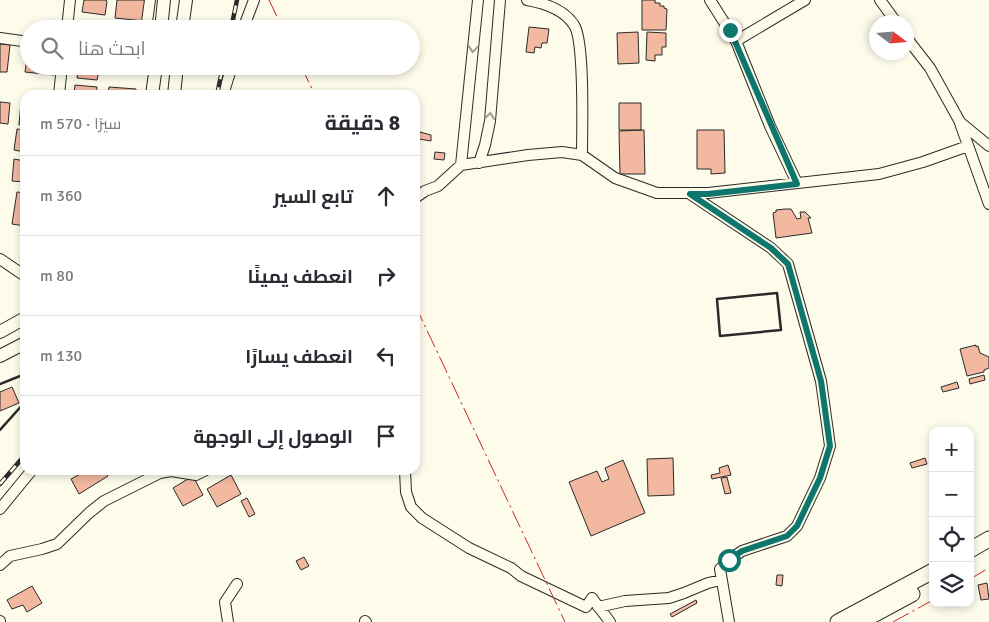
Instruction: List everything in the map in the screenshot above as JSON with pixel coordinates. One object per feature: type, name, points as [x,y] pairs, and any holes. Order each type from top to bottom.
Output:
[{"type":"highway","points":[[974,548],[989,539]]},
{"type":"highway","points":[[974,560],[989,551]]},
{"type":"highway","points":[[838,622],[929,573]]},
{"type":"highway","points":[[860,622],[929,585]]},
{"type":"main road","points":[[162,20],[164,0]]},
{"type":"main road","points":[[183,20],[186,0]]},
{"type":"main road","points":[[153,90],[155,75]]},
{"type":"main road","points":[[175,90],[176,75]]},
{"type":"main road","points":[[0,332],[20,321]]},
{"type":"main road","points":[[0,356],[20,346]]},
{"type":"street","points":[[67,20],[70,0]]},
{"type":"street","points":[[147,20],[150,0]]},
{"type":"street","points":[[246,20],[254,0]]},
{"type":"street","points":[[461,166],[478,0]]},
{"type":"street","points":[[479,163],[490,122],[500,0]]},
{"type":"street","points":[[527,0],[544,3],[561,11],[574,24],[578,36],[581,81],[582,155]]},
{"type":"street","points":[[710,0],[736,41],[770,126],[797,184]]},
{"type":"street","points":[[736,41],[805,0]]},
{"type":"street","points":[[880,0],[891,15]]},
{"type":"street","points":[[0,38],[20,41]]},
{"type":"street","points":[[914,47],[930,68],[960,122],[989,204]]},
{"type":"street","points":[[60,90],[61,75]]},
{"type":"street","points":[[225,90],[229,75]]},
{"type":"street","points":[[960,122],[989,146]]},
{"type":"street","points":[[420,194],[438,186],[461,166],[562,152],[582,155],[615,178],[658,193],[708,194],[878,174],[923,162],[968,146]]},
{"type":"street","points":[[690,194],[771,248],[788,264],[821,381],[830,446],[820,478],[797,526],[787,536],[742,551],[720,569],[729,622]]},
{"type":"street","points":[[0,259],[20,273]]},
{"type":"street","points":[[0,509],[28,475]]},
{"type":"street","points":[[0,565],[10,556],[57,544],[104,501],[156,475]]},
{"type":"street","points":[[405,475],[406,492],[411,507],[422,518],[469,548],[511,568],[521,576],[586,607],[592,598],[610,622]]},
{"type":"street","points":[[598,607],[625,601],[670,598],[708,583],[722,580]]},
{"type":"street","points":[[228,622],[225,602],[237,584]]},
{"type":"building","points":[[84,0],[106,0],[105,15],[82,12]]},
{"type":"building","points":[[117,0],[146,0],[144,20],[115,18]]},
{"type":"building","points":[[642,0],[655,0],[655,3],[660,3],[660,6],[664,6],[667,9],[666,30],[642,30]]},
{"type":"building","points":[[529,27],[549,29],[547,43],[542,43],[541,48],[535,47],[534,53],[526,52]]},
{"type":"building","points":[[638,32],[639,63],[618,64],[617,33]]},
{"type":"building","points":[[647,32],[666,33],[666,47],[662,47],[662,55],[655,55],[655,61],[646,60]]},
{"type":"building","points":[[0,44],[10,45],[7,72],[0,72]]},
{"type":"building","points":[[77,75],[98,75],[97,80],[77,78]]},
{"type":"building","points":[[75,85],[97,87],[97,90],[74,90]]},
{"type":"building","points":[[109,87],[136,89],[136,90],[109,90]]},
{"type":"building","points":[[0,102],[10,103],[8,124],[0,123]]},
{"type":"building","points":[[619,103],[641,103],[641,130],[619,130]]},
{"type":"building","points":[[17,129],[20,129],[20,151],[14,150]]},
{"type":"building","points":[[644,130],[645,174],[620,174],[619,131]]},
{"type":"building","points":[[697,130],[724,130],[725,173],[711,174],[711,169],[697,169]]},
{"type":"building","points":[[420,132],[431,135],[431,141],[420,139]]},
{"type":"building","points":[[435,152],[445,153],[444,160],[434,159]]},
{"type":"building","points":[[14,159],[20,160],[20,182],[12,181]]},
{"type":"building","points":[[17,192],[20,192],[20,225],[12,224]]},
{"type":"building","points":[[791,209],[797,219],[801,218],[800,212],[805,212],[811,218],[808,218],[812,233],[776,238],[773,213],[776,210]]},
{"type":"building","points":[[976,345],[980,353],[989,357],[989,368],[984,370],[984,372],[967,376],[960,349]]},
{"type":"building","points":[[984,375],[985,380],[970,384],[969,379]]},
{"type":"building","points":[[957,382],[959,388],[943,392],[941,387]]},
{"type":"building","points":[[12,387],[19,403],[0,411],[0,392]]},
{"type":"building","points":[[673,458],[674,495],[648,496],[647,459]]},
{"type":"building","points":[[925,458],[927,464],[912,468],[910,463]]},
{"type":"building","points":[[623,460],[645,513],[591,536],[569,482],[597,471],[602,482],[609,479],[605,468]]},
{"type":"building","points":[[728,465],[731,475],[712,479],[711,475],[720,473],[719,468]]},
{"type":"building","points":[[79,475],[108,476],[79,494],[71,479]]},
{"type":"building","points":[[231,475],[241,494],[217,507],[207,489]]},
{"type":"building","points":[[193,476],[203,495],[183,506],[173,488]]},
{"type":"building","points":[[727,477],[731,493],[725,494],[721,478]]},
{"type":"building","points":[[247,498],[255,514],[249,517],[241,501]]},
{"type":"building","points":[[304,557],[309,566],[301,570],[296,561]]},
{"type":"building","points":[[777,575],[783,575],[782,586],[776,585]]},
{"type":"building","points":[[987,583],[989,599],[981,600],[978,585]]},
{"type":"building","points":[[32,586],[42,603],[27,612],[23,605],[12,609],[7,600]]},
{"type":"building","points":[[696,600],[697,603],[672,617],[670,614]]},
{"type":"railway","points":[[233,20],[237,0]]},
{"type":"railway","points":[[218,90],[221,75]]},
{"type":"railway","points":[[0,484],[20,461]]},
{"type":"wall","points":[[777,293],[781,330],[720,336],[717,299],[777,293]]},
{"type":"wall","points":[[0,384],[20,376]]},
{"type":"wall","points":[[0,430],[20,408]]},
{"type":"power","points":[[269,0],[279,20]]},
{"type":"power","points":[[305,75],[313,90]]},
{"type":"power","points":[[420,316],[565,622]]},
{"type":"power","points":[[974,577],[989,568]]},
{"type":"power","points":[[893,622],[929,602]]},
{"type":"route","points":[[729,560],[742,551],[787,536],[797,526],[820,478],[830,446],[821,381],[788,264],[771,248],[690,194],[708,194],[729,190],[797,184],[781,146],[770,126],[750,73],[730,30]]}]
